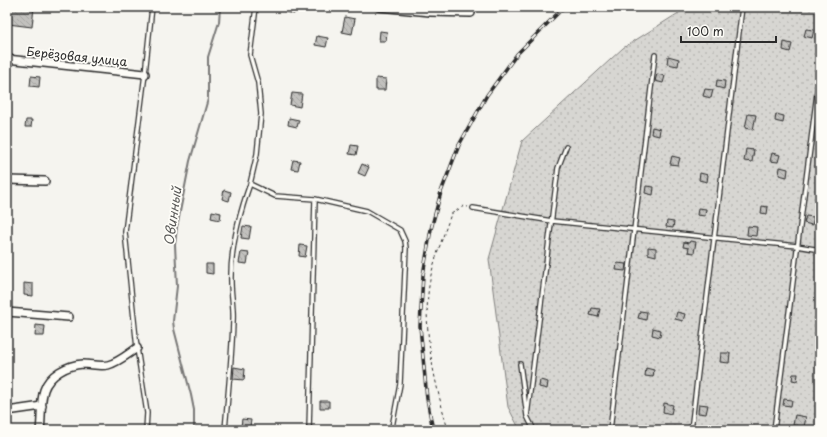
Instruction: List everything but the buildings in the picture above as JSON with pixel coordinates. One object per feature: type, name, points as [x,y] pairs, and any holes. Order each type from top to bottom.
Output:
[{"type":"street","points":[[379,7],[430,12],[471,13]]},
{"type":"street","name":"Берёзовая улица","points":[[7,59],[145,74]]},
{"type":"street","points":[[7,180],[45,181]]},
{"type":"street","points":[[7,312],[70,317]]},
{"type":"street","points":[[40,430],[44,392],[50,378],[60,371],[82,364],[107,365],[121,359],[137,348]]},
{"type":"street","points":[[7,411],[42,406]]},
{"type":"lane","points":[[146,430],[147,413],[137,348],[125,232],[152,7]]},
{"type":"lane","points":[[225,430],[234,318],[231,264],[235,236],[257,154],[261,114],[258,82],[250,55],[256,7]]},
{"type":"lane","points":[[691,430],[742,7]]},
{"type":"lane","points":[[610,430],[655,55]]},
{"type":"lane","points":[[774,430],[820,70]]},
{"type":"lane","points":[[527,416],[558,168],[566,147]]},
{"type":"lane","points":[[250,184],[275,196],[315,199],[367,211],[400,230],[406,241],[406,248],[400,384],[392,427],[393,430]]},
{"type":"lane","points":[[309,430],[315,199]]},
{"type":"lane","points":[[473,208],[552,221],[797,246],[820,250]]},
{"type":"lane","points":[[520,364],[527,416],[534,430]]},
{"type":"path","points":[[448,430],[428,336],[428,307],[431,276],[451,214],[464,206],[473,208]]},
{"type":"shaded area","points":[[688,7],[820,7],[820,430],[520,430],[508,407],[489,259],[522,141],[623,48]]},
{"type":"waterway","name":"Овинный","points":[[194,430],[194,410],[173,321],[177,286],[175,245],[190,161],[208,99],[208,57],[219,22],[220,7]]},
{"type":"railway","points":[[433,430],[427,399],[420,326],[423,275],[431,229],[441,192],[459,145],[487,95],[517,54],[564,7]]}]
